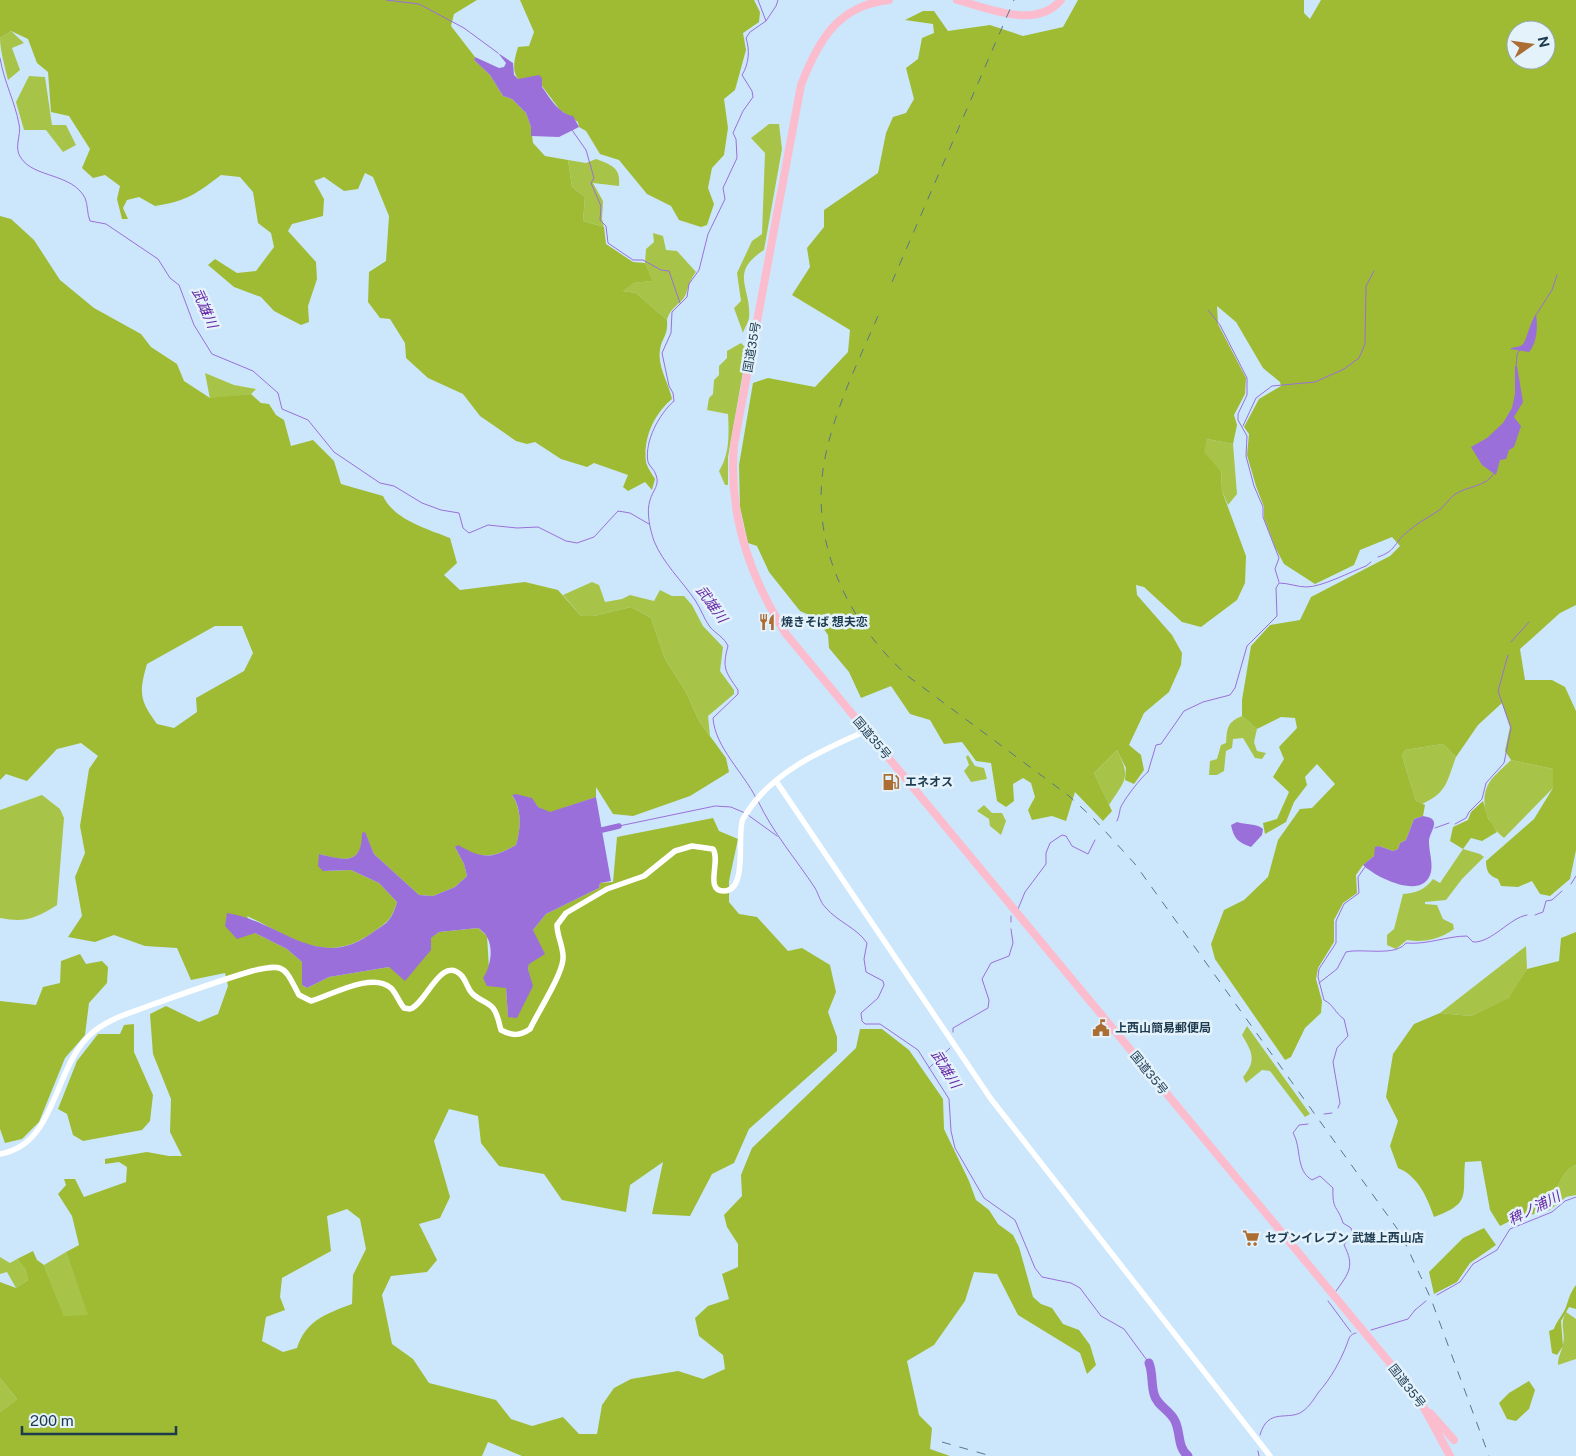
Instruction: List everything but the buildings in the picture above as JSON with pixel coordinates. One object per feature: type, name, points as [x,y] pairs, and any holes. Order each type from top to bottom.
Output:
[{"type":"highway","name":"国道35号","points":[[889,0],[875,1],[858,7],[840,18],[816,51],[801,85],[734,445],[732,483],[734,506],[744,547],[773,613],[786,634],[1354,1319],[1426,1410],[1450,1456]]},
{"type":"highway","points":[[957,0],[1020,16],[1041,12],[1061,0]]},
{"type":"highway","points":[[1426,1410],[1436,1418],[1454,1440]]},
{"type":"street","points":[[0,1154],[18,1149],[34,1137],[42,1125],[70,1061],[90,1034],[121,1016],[210,984],[258,970],[272,967],[287,972],[298,995],[311,1001],[348,987],[371,983],[385,984],[392,989],[404,1008],[410,1009],[420,1003],[437,977],[444,972],[452,971],[460,974],[476,998],[492,1007],[501,1030],[515,1035],[523,1034],[530,1029],[561,968],[563,952],[557,936],[557,925],[566,913],[607,889],[644,876],[675,851],[692,846],[712,849],[717,859],[713,879],[714,884],[718,889],[724,891],[730,889],[737,881],[742,847],[740,826],[746,814],[763,793],[805,759],[866,731]]},
{"type":"street","points":[[776,781],[987,1093],[1270,1456]]},
{"type":"green space","points":[[0,0],[477,0],[454,14],[451,26],[475,57],[474,60],[490,75],[503,96],[512,99],[526,113],[531,127],[533,143],[545,156],[568,160],[572,187],[585,197],[583,221],[604,227],[606,244],[633,262],[645,263],[652,281],[633,283],[623,291],[636,293],[667,320],[667,330],[661,346],[660,362],[672,399],[655,419],[646,444],[646,462],[655,479],[652,490],[645,482],[628,491],[623,487],[628,475],[594,463],[587,467],[561,459],[535,442],[527,444],[516,441],[480,416],[463,394],[428,378],[406,358],[405,343],[390,319],[380,318],[368,302],[369,272],[386,261],[389,216],[373,177],[365,173],[358,189],[344,191],[324,177],[314,181],[324,199],[323,216],[292,224],[288,231],[316,262],[317,279],[308,306],[309,322],[301,325],[274,311],[261,297],[234,287],[208,265],[215,259],[237,273],[256,271],[274,247],[271,233],[258,223],[253,192],[240,177],[221,175],[191,196],[166,204],[155,206],[139,197],[127,200],[123,208],[128,219],[122,219],[117,199],[120,186],[105,175],[93,178],[82,168],[90,149],[69,116],[51,112],[48,72],[37,63],[28,39],[11,31],[0,38]]},
{"type":"green space","points":[[520,0],[754,0],[760,12],[759,22],[743,33],[746,50],[735,90],[724,99],[728,128],[724,155],[712,168],[708,188],[714,204],[707,225],[701,227],[679,220],[671,206],[647,194],[619,160],[600,154],[586,131],[579,127],[578,122],[560,110],[542,86],[542,78],[518,79],[514,68],[518,47],[529,46],[534,32]]},
{"type":"green space","points":[[1078,0],[1304,0],[1304,13],[1310,19],[1321,0],[1576,0],[1576,605],[1560,613],[1520,649],[1525,680],[1552,680],[1565,687],[1576,711],[1576,850],[1570,879],[1550,896],[1540,894],[1532,881],[1518,887],[1501,886],[1498,879],[1490,875],[1487,870],[1486,861],[1534,819],[1553,788],[1553,769],[1511,760],[1505,751],[1510,727],[1502,703],[1478,725],[1456,757],[1443,744],[1405,750],[1402,756],[1416,801],[1425,805],[1423,816],[1414,819],[1406,840],[1400,843],[1398,849],[1393,851],[1379,846],[1374,856],[1363,865],[1356,875],[1357,893],[1343,903],[1334,920],[1334,942],[1318,968],[1316,979],[1322,1001],[1321,1013],[1305,1028],[1291,1057],[1285,1060],[1215,959],[1211,944],[1224,910],[1244,900],[1268,877],[1278,840],[1300,809],[1312,808],[1335,784],[1317,764],[1305,777],[1307,785],[1294,802],[1286,822],[1265,834],[1263,823],[1277,819],[1289,792],[1273,777],[1284,759],[1279,747],[1297,728],[1295,718],[1281,717],[1257,729],[1242,716],[1242,700],[1251,646],[1270,625],[1300,620],[1311,597],[1390,556],[1400,546],[1392,537],[1360,550],[1354,565],[1315,584],[1284,564],[1264,518],[1264,507],[1247,455],[1249,434],[1244,427],[1259,399],[1281,386],[1280,382],[1263,368],[1236,322],[1217,306],[1218,324],[1246,378],[1245,394],[1234,415],[1237,425],[1233,444],[1207,439],[1204,452],[1221,471],[1222,491],[1246,556],[1245,583],[1237,600],[1201,627],[1182,622],[1144,587],[1136,585],[1137,595],[1172,635],[1182,653],[1181,665],[1169,692],[1144,713],[1129,745],[1141,755],[1144,770],[1134,784],[1125,780],[1126,768],[1117,750],[1094,773],[1112,811],[1103,821],[1075,792],[1066,821],[1052,816],[1032,820],[1028,810],[1035,797],[1031,783],[1023,778],[1013,784],[1014,801],[1006,807],[997,801],[991,763],[976,761],[962,742],[944,744],[930,720],[910,714],[891,686],[861,698],[849,672],[829,648],[828,635],[816,618],[800,611],[769,572],[757,546],[748,543],[740,507],[739,465],[753,383],[768,378],[815,387],[848,352],[850,330],[792,295],[810,267],[807,248],[824,227],[824,210],[878,173],[886,133],[893,117],[906,113],[914,99],[906,68],[918,59],[922,38],[934,33],[933,24],[905,20],[923,11],[934,11],[948,31],[990,25],[1023,36],[1063,27]]},
{"type":"green space","points":[[11,31],[24,43],[12,48],[20,70],[8,80],[0,38]]},
{"type":"green space","points":[[29,76],[45,77],[52,125],[66,125],[76,145],[63,152],[46,130],[24,130],[16,102]]},
{"type":"green space","points":[[769,124],[779,124],[782,149],[764,250],[753,258],[744,274],[749,318],[743,333],[734,308],[741,301],[737,273],[752,241],[762,234],[765,153],[751,138]]},
{"type":"green space","points":[[596,159],[614,168],[617,171],[619,180],[619,186],[593,183],[603,201],[602,219],[604,227],[583,221],[585,197],[572,187],[568,160],[586,163]]},
{"type":"green space","points":[[0,216],[11,219],[34,240],[60,280],[94,308],[141,334],[151,347],[177,364],[184,381],[210,398],[251,394],[261,403],[269,404],[276,415],[284,420],[291,446],[313,440],[334,461],[341,484],[383,496],[395,511],[412,523],[450,538],[457,563],[444,575],[460,590],[525,582],[558,590],[581,616],[594,616],[631,607],[651,618],[665,659],[686,692],[699,721],[726,758],[729,772],[690,796],[633,816],[613,814],[596,787],[596,797],[550,813],[538,807],[531,798],[512,795],[518,807],[520,820],[516,845],[493,855],[480,855],[455,847],[464,864],[467,876],[455,887],[433,896],[419,895],[374,854],[365,833],[359,851],[355,856],[344,859],[319,854],[324,871],[351,870],[379,883],[397,902],[388,920],[372,933],[355,943],[339,947],[324,948],[309,945],[247,916],[255,933],[287,949],[302,962],[302,985],[307,988],[329,977],[389,967],[439,932],[478,928],[487,936],[489,968],[506,988],[508,1016],[532,986],[528,969],[533,930],[546,914],[599,888],[600,883],[613,882],[617,837],[713,818],[719,831],[738,839],[729,881],[729,902],[739,914],[757,917],[788,951],[802,948],[830,965],[836,992],[828,1012],[837,1037],[837,1051],[749,1129],[734,1163],[712,1174],[690,1216],[652,1214],[663,1162],[630,1185],[626,1212],[562,1200],[544,1174],[499,1166],[481,1143],[478,1116],[449,1109],[434,1141],[450,1197],[440,1218],[419,1224],[437,1260],[427,1272],[391,1276],[382,1295],[392,1344],[413,1359],[429,1383],[496,1400],[511,1419],[532,1426],[563,1417],[579,1434],[597,1434],[602,1405],[614,1388],[631,1379],[678,1371],[703,1379],[725,1369],[723,1355],[699,1336],[695,1318],[708,1306],[729,1299],[722,1274],[738,1267],[738,1244],[727,1227],[724,1215],[742,1196],[741,1175],[752,1148],[856,1048],[860,1029],[882,1029],[909,1050],[943,1099],[944,1129],[976,1200],[989,1210],[998,1224],[1013,1235],[1019,1247],[1033,1297],[1041,1304],[1052,1308],[1063,1324],[1079,1330],[1090,1345],[1096,1365],[1087,1374],[1080,1353],[1018,1315],[997,1274],[974,1272],[965,1301],[934,1345],[907,1361],[919,1415],[932,1428],[930,1449],[950,1456],[522,1456],[488,1442],[482,1456],[0,1456],[0,1412],[17,1399],[0,1378],[0,1282],[16,1288],[28,1280],[25,1269],[17,1259],[33,1251],[37,1260],[44,1265],[64,1316],[88,1315],[66,1252],[79,1245],[72,1216],[58,1194],[66,1185],[64,1179],[75,1179],[84,1197],[126,1182],[127,1167],[119,1162],[105,1164],[105,1159],[147,1152],[182,1156],[170,1132],[171,1099],[153,1054],[150,1014],[166,1006],[199,1022],[218,1014],[228,986],[225,973],[191,980],[177,948],[145,946],[114,935],[95,942],[68,937],[82,916],[75,877],[85,853],[80,826],[89,769],[98,756],[81,743],[57,749],[27,781],[6,774],[0,780]],"holes":[[[215,626],[242,626],[253,653],[244,671],[196,698],[197,712],[174,728],[157,724],[142,696],[147,664]],[[347,1209],[360,1219],[366,1249],[353,1275],[352,1304],[318,1319],[306,1331],[297,1348],[283,1352],[262,1341],[266,1317],[285,1310],[280,1297],[282,1278],[331,1251],[327,1216]]]},
{"type":"green space","points":[[653,233],[663,236],[666,250],[677,251],[696,272],[684,298],[671,312],[667,320],[636,293],[623,291],[632,283],[651,281],[645,263],[646,249],[654,242]]},
{"type":"green space","points":[[741,343],[747,349],[728,457],[728,485],[725,485],[719,471],[727,451],[728,414],[707,410],[709,398],[713,394],[714,380],[719,375],[719,366],[727,358],[727,351]]},
{"type":"green space","points":[[205,373],[234,385],[256,389],[251,394],[210,399]]},
{"type":"green space","points":[[1207,439],[1233,444],[1237,494],[1228,505],[1222,491],[1221,471],[1203,452]]},
{"type":"green space","points":[[592,582],[599,585],[605,602],[622,599],[630,595],[654,601],[660,590],[672,596],[684,596],[692,605],[703,626],[723,647],[720,671],[734,690],[734,694],[708,716],[710,736],[699,721],[686,692],[665,659],[651,618],[631,607],[594,616],[581,616],[563,595]]},
{"type":"green space","points":[[1242,716],[1257,729],[1254,742],[1257,751],[1266,753],[1262,759],[1255,758],[1243,738],[1233,739],[1232,748],[1226,751],[1224,771],[1217,775],[1209,775],[1210,761],[1217,759],[1221,745],[1226,743],[1229,726],[1233,721]]},
{"type":"green space","points":[[1443,744],[1456,757],[1448,780],[1437,795],[1422,804],[1416,801],[1402,756],[1405,750]]},
{"type":"green space","points":[[1117,750],[1124,767],[1125,778],[1109,805],[1094,773]]},
{"type":"green space","points":[[968,755],[975,766],[984,768],[987,779],[971,782],[964,771],[969,765],[966,757]]},
{"type":"green space","points":[[1511,760],[1553,769],[1553,788],[1504,838],[1489,820],[1484,798],[1491,780]]},
{"type":"green space","points":[[42,795],[60,809],[64,818],[57,905],[24,920],[0,918],[0,810]]},
{"type":"green space","points":[[1483,801],[1488,818],[1497,832],[1482,841],[1471,838],[1463,849],[1450,841],[1453,827],[1468,820],[1471,812]]},
{"type":"green space","points":[[984,805],[992,813],[1002,813],[1006,821],[1001,835],[990,826],[989,819],[977,811]]},
{"type":"green space","points":[[1463,849],[1484,857],[1462,879],[1446,900],[1425,902],[1425,904],[1437,905],[1443,919],[1453,924],[1454,929],[1432,939],[1420,941],[1407,940],[1396,949],[1387,945],[1387,935],[1394,929],[1403,894],[1420,890],[1433,879],[1440,883]]},
{"type":"green space","points":[[1576,932],[1576,1165],[1570,1168],[1562,1178],[1550,1210],[1514,1219],[1500,1226],[1490,1210],[1481,1161],[1465,1162],[1463,1197],[1454,1207],[1434,1217],[1421,1188],[1411,1176],[1398,1168],[1390,1146],[1398,1121],[1386,1097],[1393,1054],[1414,1024],[1440,1013],[1471,1016],[1509,998],[1527,969],[1559,961],[1561,938]]},
{"type":"green space","points":[[1526,946],[1527,969],[1510,998],[1471,1016],[1440,1013]]},
{"type":"green space","points":[[80,954],[86,964],[102,961],[108,967],[107,983],[89,1003],[85,1035],[65,1058],[39,1122],[22,1139],[5,1143],[0,1129],[0,1001],[36,1005],[43,987],[60,983],[61,961]]},
{"type":"green space","points":[[134,1024],[134,1052],[153,1095],[150,1121],[142,1130],[83,1141],[73,1135],[67,1114],[58,1109],[77,1061],[98,1034],[120,1034],[124,1025]]},
{"type":"green space","points":[[1247,1026],[1310,1114],[1305,1117],[1270,1071],[1262,1070],[1246,1083],[1243,1077],[1250,1066],[1252,1056],[1242,1035]]},
{"type":"green space","points":[[1576,1165],[1576,1195],[1566,1197],[1550,1210],[1562,1178],[1570,1168]]},
{"type":"green space","points":[[1484,1228],[1496,1245],[1470,1263],[1457,1282],[1434,1294],[1429,1272],[1463,1238]]},
{"type":"green space","points":[[66,1252],[89,1316],[64,1317],[44,1265]]},
{"type":"green space","points":[[0,1257],[10,1263],[17,1259],[25,1269],[28,1280],[16,1288],[7,1272],[0,1274]]},
{"type":"green space","points":[[1576,1285],[1576,1309],[1569,1307],[1561,1321],[1563,1346],[1557,1355],[1552,1353],[1549,1331],[1554,1329]]},
{"type":"green space","points":[[1566,1312],[1576,1319],[1576,1359],[1558,1365],[1564,1341],[1563,1321]]},
{"type":"green space","points":[[0,1378],[17,1399],[0,1412]]},
{"type":"green space","points":[[1529,1381],[1535,1390],[1529,1409],[1516,1421],[1507,1419],[1499,1403],[1509,1393]]},
{"type":"shaded area","points":[[498,53],[513,63],[514,75],[518,79],[539,75],[542,78],[542,87],[552,100],[559,109],[573,116],[579,127],[559,137],[531,136],[531,127],[526,113],[512,99],[503,96],[490,75],[474,60],[475,57],[499,68],[504,67],[506,63]]},
{"type":"shaded area","points":[[1536,314],[1536,334],[1532,348],[1529,352],[1510,349],[1524,343]]},
{"type":"shaded area","points":[[1515,366],[1517,366],[1523,402],[1514,417],[1521,426],[1514,447],[1509,450],[1506,459],[1500,460],[1496,475],[1482,465],[1471,447],[1487,438],[1503,423],[1512,408],[1515,394]]},
{"type":"shaded area","points":[[516,794],[532,798],[538,807],[550,812],[596,797],[611,881],[600,883],[599,888],[546,914],[533,930],[545,954],[529,964],[528,969],[533,986],[517,1018],[508,1017],[506,988],[487,986],[483,978],[488,969],[491,953],[486,936],[478,928],[439,932],[431,938],[431,950],[405,981],[389,967],[329,977],[307,988],[302,985],[302,962],[287,949],[255,933],[237,939],[225,926],[227,913],[246,918],[315,946],[332,948],[350,945],[384,925],[390,919],[397,902],[379,883],[351,870],[323,871],[318,866],[319,854],[344,859],[355,856],[359,851],[362,833],[365,832],[374,854],[419,895],[433,896],[455,887],[467,876],[464,864],[455,847],[458,845],[474,853],[487,856],[516,845],[520,819],[518,806],[512,795]]},
{"type":"shaded area","points":[[1423,816],[1433,820],[1434,823],[1429,842],[1431,872],[1427,881],[1419,885],[1410,886],[1399,884],[1378,875],[1363,865],[1374,856],[1375,847],[1379,846],[1393,851],[1398,849],[1400,843],[1406,840],[1414,819]]},
{"type":"shaded area","points":[[1237,822],[1254,825],[1263,829],[1262,835],[1251,847],[1240,842],[1235,837],[1231,825]]},
{"type":"waterway","points":[[386,0],[419,4],[464,28],[498,53]]},
{"type":"waterway","points":[[756,798],[724,749],[715,729],[713,718],[738,694],[738,690],[730,678],[725,665],[728,646],[710,627],[695,600],[668,564],[654,541],[648,510],[650,500],[657,485],[657,479],[648,462],[647,454],[654,428],[663,413],[674,401],[662,353],[671,333],[672,312],[687,297],[689,284],[699,270],[708,234],[725,199],[723,188],[737,158],[736,139],[733,133],[743,111],[753,97],[752,91],[742,75],[748,57],[746,38],[750,32],[766,21],[758,0]]},
{"type":"waterway","points":[[766,21],[778,0]]},
{"type":"waterway","name":"武雄川","points":[[0,58],[20,128],[18,150],[21,158],[35,169],[71,184],[79,190],[85,198],[90,221],[106,224],[158,259],[170,278],[179,285],[194,325],[212,354],[253,371],[278,393],[282,409],[308,420],[334,452],[380,483],[394,486],[422,503],[441,510],[459,513],[463,528],[469,533],[488,525],[517,528],[538,527],[566,541],[577,543],[594,537],[618,511],[630,513],[649,524]]},
{"type":"waterway","points":[[572,130],[586,150],[594,178],[591,183],[601,206],[600,220],[606,226],[608,243],[633,260],[643,260],[661,270],[669,271],[680,303]]},
{"type":"waterway","points":[[1243,426],[1256,398],[1272,386],[1315,382],[1344,369],[1359,358],[1365,344],[1366,286],[1374,271]]},
{"type":"waterway","points":[[1536,315],[1552,290],[1557,275]]},
{"type":"waterway","points":[[1208,310],[1220,325],[1247,378],[1247,395],[1238,414],[1238,420],[1247,436],[1246,456],[1254,486],[1263,507],[1263,517],[1279,558],[1275,569],[1279,582]]},
{"type":"waterway","points":[[1516,368],[1517,354],[1520,350]]},
{"type":"waterway","points":[[1378,557],[1392,549],[1406,533],[1440,509],[1454,495],[1481,484],[1491,478],[1494,473]]},
{"type":"waterway","points":[[1117,821],[1124,802],[1148,772],[1156,745],[1161,744],[1184,711],[1203,702],[1230,695],[1235,688],[1247,646],[1277,616],[1276,588],[1279,583],[1303,587],[1320,585],[1366,566],[1371,562]]},
{"type":"waterway","points":[[1511,642],[1529,622]]},
{"type":"waterway","points":[[1455,824],[1466,818],[1469,812],[1482,799],[1486,783],[1504,763],[1511,728],[1498,691],[1508,655]]},
{"type":"waterway","name":"武雄川","points":[[758,801],[778,835],[815,888],[824,906],[858,933],[867,943],[864,959],[866,972],[883,981],[884,985],[878,998],[861,1013],[862,1021],[865,1024],[880,1024],[918,1050],[949,1099],[951,1131],[955,1148],[984,1198],[1015,1220],[1035,1268],[1042,1277],[1071,1283],[1080,1288],[1101,1316],[1124,1329],[1149,1363]]},
{"type":"waterway","points":[[619,826],[715,806],[731,807],[745,813]]},
{"type":"waterway","points":[[748,815],[777,836]]},
{"type":"waterway","points":[[1435,828],[1449,823]]},
{"type":"waterway","points":[[602,830],[619,826]]},
{"type":"waterway","points":[[1018,909],[1025,892],[1046,864],[1046,853],[1050,843],[1062,835],[1066,836],[1072,846],[1088,854],[1095,840]]},
{"type":"waterway","points":[[1338,1108],[1340,1103],[1333,1062],[1337,1048],[1348,1036],[1344,1019],[1324,1000],[1318,977],[1319,969],[1336,943],[1336,921],[1344,904],[1359,893],[1358,877],[1365,867]]},
{"type":"waterway","points":[[1571,884],[1576,876]]},
{"type":"waterway","points":[[1535,915],[1543,912],[1546,901],[1552,900],[1562,891]]},
{"type":"waterway","points":[[1319,983],[1337,969],[1346,952],[1387,951],[1394,950],[1406,943],[1422,943],[1459,936],[1467,936],[1473,942],[1480,941],[1487,939],[1520,917],[1527,915]]},
{"type":"waterway","points":[[1011,916],[1011,922]]},
{"type":"waterway","points":[[953,1032],[953,1028],[988,1008],[989,1000],[982,979],[991,963],[1009,956],[1013,943],[1011,929]]},
{"type":"waterway","points":[[929,1068],[950,1048]]},
{"type":"waterway","points":[[1324,1114],[1332,1113]]},
{"type":"waterway","points":[[1308,1124],[1299,1125],[1293,1133],[1303,1171],[1312,1180],[1320,1176],[1333,1188],[1334,1205],[1343,1223],[1351,1228],[1352,1233],[1344,1245],[1349,1259],[1349,1269],[1336,1291]]},
{"type":"waterway","name":"稗ノ浦川","points":[[1437,1295],[1460,1282],[1473,1264],[1497,1250],[1510,1229],[1552,1212],[1565,1201],[1576,1197]]},
{"type":"waterway","points":[[1328,1301],[1351,1332]]},
{"type":"waterway","name":"稗ノ浦川","points":[[1371,1330],[1408,1319],[1426,1301]]},
{"type":"waterway","name":"稗ノ浦川","points":[[1260,1435],[1264,1426],[1273,1418],[1297,1414],[1307,1407],[1335,1370],[1350,1337],[1356,1333]]},
{"type":"waterway","name":"武雄川","points":[[1149,1363],[1156,1398],[1175,1421],[1182,1448],[1188,1456]]},
{"type":"waterway","name":"稗ノ浦川","points":[[1258,1451],[1259,1456]]},
{"type":"railway","points":[[892,282],[1014,0]]},
{"type":"railway","points":[[878,316],[848,386],[829,439],[821,489],[822,520],[828,550],[838,579],[851,606],[887,656],[909,677],[1069,796],[1094,819],[1135,864],[1401,1234],[1431,1299],[1489,1456]]},
{"type":"railway","points":[[942,1442],[991,1456]]},
{"type":"place","name":"焼きそば 想夫恋","points":[[767,622]]},
{"type":"place","name":"エネオス","points":[[891,782]]},
{"type":"place","name":"上西山簡易郵便局","points":[[1101,1028]]},
{"type":"place","name":"セブンイレブン 武雄上西山店","points":[[1251,1238]]}]
